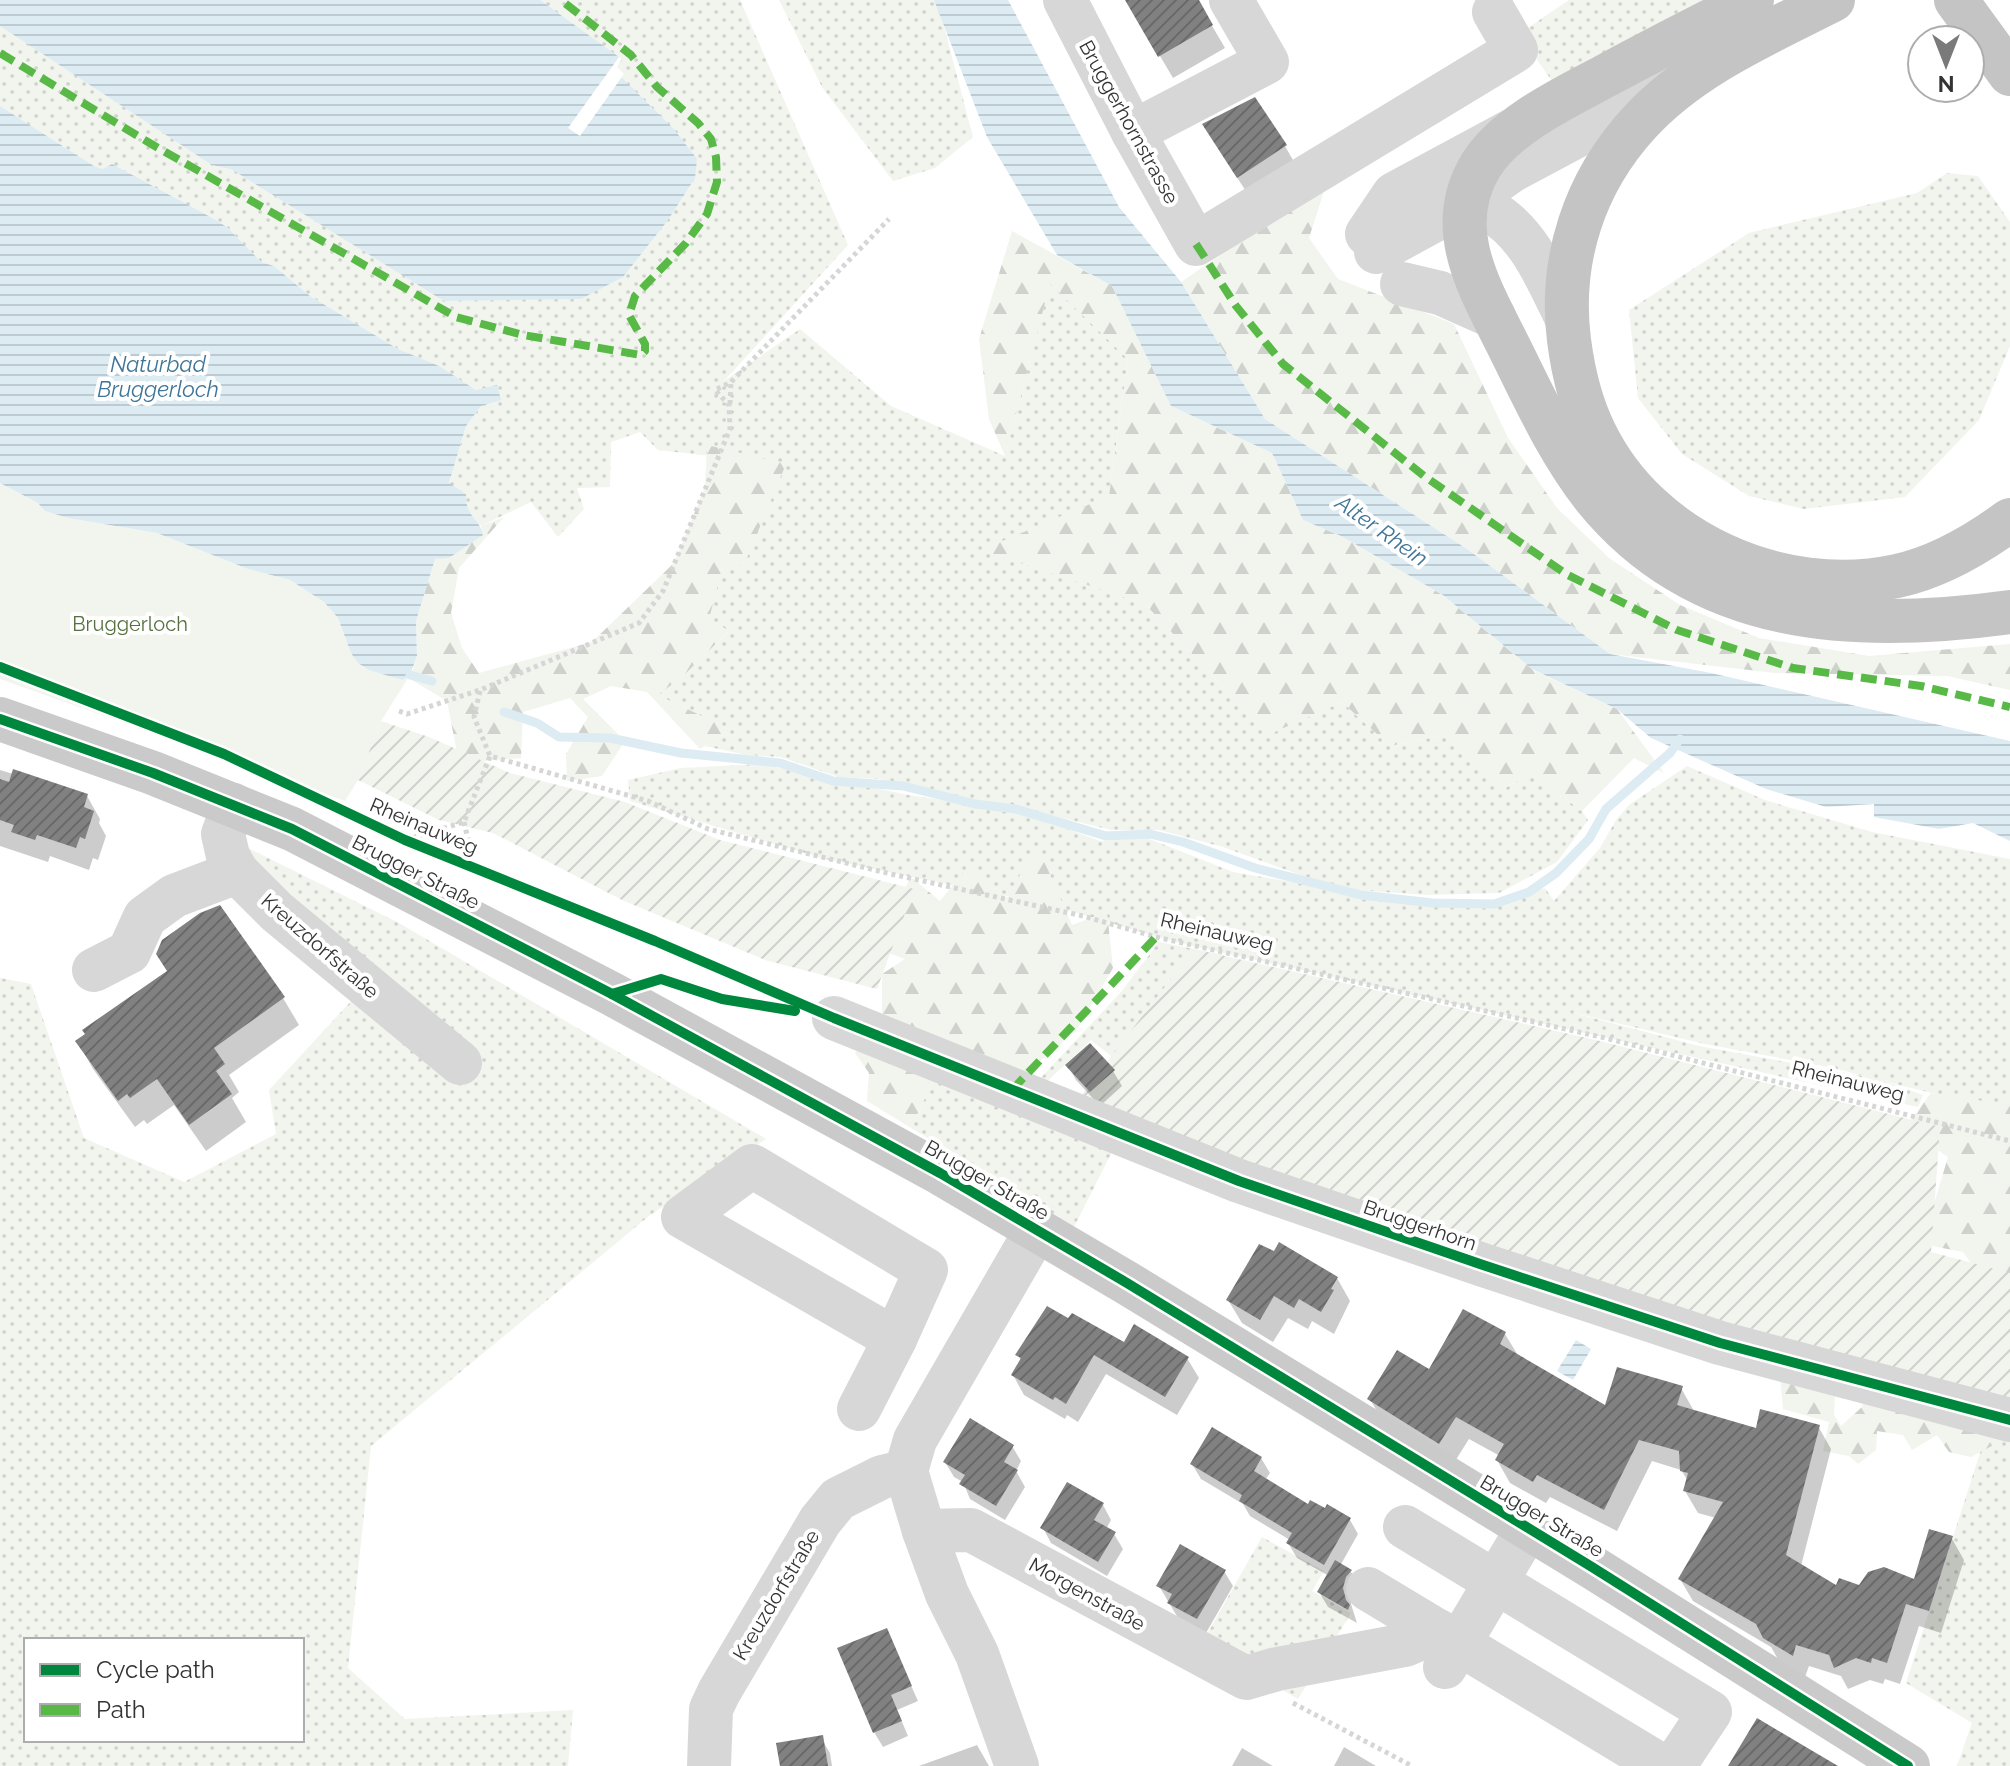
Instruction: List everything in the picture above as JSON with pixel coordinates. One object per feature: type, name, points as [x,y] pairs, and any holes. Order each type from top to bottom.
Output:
[{"type":"highway","points":[[1752,0],[1578,91],[1501,140],[1483,163],[1466,203],[1463,232],[1466,252],[1494,317],[1553,434],[1588,488],[1635,539],[1693,579],[1738,600],[1815,618],[1890,622],[1949,620],[2010,612]]},
{"type":"highway","points":[[1833,0],[1720,60],[1678,88],[1630,134],[1603,173],[1583,211],[1573,242],[1566,283],[1566,317],[1574,371],[1588,418],[1603,448],[1638,494],[1665,519],[1716,552],[1753,567],[1788,576],[1825,580],[1900,575],[1952,557],[2010,520]]},
{"type":"highway","points":[[1956,0],[2010,74]]},
{"type":"highway","points":[[1976,0],[2010,33]]},
{"type":"main road","name":"Brugger Straße","points":[[0,719],[234,805],[306,836],[599,987],[940,1173],[1528,1528],[1908,1766]]},
{"type":"street","name":"Bruggerhornstrasse","points":[[1065,0],[1133,132],[1196,244],[1516,50],[1494,12]]},
{"type":"street","points":[[1133,132],[1267,62],[1231,0]]},
{"type":"street","points":[[1382,257],[1511,171],[1720,60]]},
{"type":"street","points":[[1382,257],[1394,194],[1517,128]]},
{"type":"street","points":[[1466,203],[1489,211],[1512,226],[1545,273],[1566,317]]},
{"type":"street","points":[[1382,257],[1440,293],[1494,317]]},
{"type":"street","name":"Kreuzdorfstraße","points":[[234,805],[223,834],[228,856],[237,872],[277,912],[460,1063]]},
{"type":"street","points":[[94,970],[129,952],[145,917],[174,896],[237,872]]},
{"type":"street","name":"Bruggerhorn","points":[[834,1018],[1239,1181],[1483,1265],[1720,1343],[2010,1420]]},
{"type":"street","points":[[895,1339],[683,1217],[752,1166],[926,1270],[895,1339],[856,1407],[910,1455],[924,1531],[947,1594],[977,1654],[1017,1766]]},
{"type":"street","points":[[910,1455],[1037,1229]]},
{"type":"street","name":"Kreuzdorfstraße","points":[[709,1766],[711,1709],[715,1700],[820,1521],[838,1499],[882,1477],[910,1455]]},
{"type":"street","points":[[1405,1527],[1710,1712],[1674,1766]]},
{"type":"street","points":[[1447,1648],[1496,1582],[1528,1528]]},
{"type":"street","name":"Morgenstraße","points":[[924,1531],[971,1530],[1246,1678]]},
{"type":"street","points":[[1368,1589],[1447,1648],[1662,1766]]},
{"type":"street","points":[[1246,1678],[1277,1669],[1405,1645],[1447,1648]]},
{"type":"path","points":[[729,405],[715,390],[731,382],[889,219]]},
{"type":"path","points":[[399,711],[407,714],[480,690],[639,623],[663,591],[730,429],[731,382]]},
{"type":"path","points":[[480,690],[474,717],[490,756]]},
{"type":"path","points":[[1246,1678],[1412,1766]]},
{"type":"green space","points":[[0,0],[740,0],[848,245],[724,381],[800,329],[891,406],[1005,456],[1050,283],[1128,359],[1109,496],[982,550],[1145,604],[1268,735],[1342,702],[1390,746],[1444,735],[1502,790],[1530,773],[1582,811],[1588,820],[1557,862],[1499,893],[1428,895],[1339,889],[1223,847],[1159,830],[1111,830],[1002,803],[969,801],[880,779],[838,777],[781,757],[746,755],[705,746],[731,730],[657,695],[682,677],[729,631],[708,619],[722,569],[785,464],[658,450],[640,432],[611,442],[610,487],[577,488],[584,509],[558,537],[531,502],[481,526],[469,512],[466,494],[449,484],[466,426],[481,406],[476,390],[439,367],[398,349],[310,296],[274,266],[261,262],[216,220],[177,200],[94,166],[0,106]]},
{"type":"green space","points":[[779,0],[934,0],[941,15],[973,137],[935,168],[893,181],[822,87]]},
{"type":"green space","points":[[1569,0],[1707,0],[1552,81],[1519,34]]},
{"type":"green space","points":[[1947,173],[1978,176],[2010,222],[2010,346],[1979,420],[1905,497],[1804,509],[1749,496],[1682,454],[1638,398],[1629,310],[1749,233],[1917,193]]},
{"type":"green space","points":[[1327,182],[1309,238],[1338,279],[1454,324],[1508,438],[1557,508],[1609,558],[1680,605],[1759,638],[1869,656],[2010,644],[2010,690],[1947,676],[1775,673],[1610,654],[1467,549],[1265,419],[1181,282]]},
{"type":"green space","points":[[1012,231],[1112,286],[1171,406],[1272,453],[1303,520],[1341,536],[1443,595],[1533,670],[1617,709],[1664,773],[1634,758],[1582,811],[1530,773],[1502,790],[1444,735],[1390,746],[1342,702],[1268,735],[1145,604],[981,550],[1109,496],[1128,359],[1050,284],[1005,456],[989,419],[979,339]]},
{"type":"green space","points":[[707,445],[786,464],[744,565],[722,569],[709,619],[729,631],[682,677],[658,695],[731,730],[700,749],[647,692],[611,686],[583,699],[625,741],[602,776],[567,781],[566,754],[588,717],[570,698],[523,712],[521,758],[459,763],[447,701],[410,679],[417,656],[416,621],[435,558],[449,558],[482,535],[481,526],[504,517],[459,568],[451,613],[462,648],[479,673],[592,642],[674,563],[705,487]]},
{"type":"green space","name":"Bruggerloch","points":[[0,483],[38,503],[45,511],[68,518],[157,533],[248,569],[290,580],[324,602],[338,618],[351,653],[363,667],[401,680],[410,675],[381,721],[358,780],[345,801],[0,679]]},
{"type":"green space","points":[[381,721],[429,737],[510,773],[625,802],[720,840],[914,889],[877,989],[765,960],[622,900],[493,833],[439,820],[358,780]]},
{"type":"green space","points":[[761,764],[908,795],[1021,812],[1100,841],[1147,838],[1233,872],[1397,900],[1485,906],[1545,888],[1554,901],[1600,848],[1629,805],[1687,766],[1765,800],[1872,832],[2010,859],[2010,1112],[1887,1082],[1923,1095],[1918,1107],[1175,942],[1050,905],[825,859],[630,801],[628,780],[681,768]],"holes":[[[1566,1011],[1705,1044],[1833,1068],[1868,1077],[1699,1046]]]},
{"type":"green space","points":[[244,846],[399,923],[766,1139],[649,1216],[371,1446],[348,1668],[405,1719],[573,1710],[568,1766],[0,1766],[0,978],[31,984],[84,1138],[184,1182],[276,1134],[269,1090],[355,997],[314,933]]},
{"type":"green space","points":[[1041,854],[1072,925],[1107,912],[1113,968],[1076,1031],[988,1105],[937,1072],[911,1128],[867,1101],[869,1073],[855,1053],[882,1015],[882,974],[905,959],[872,947],[911,877],[940,901],[966,869],[1007,898],[1025,866]]},
{"type":"green space","points":[[1159,942],[1224,955],[1212,987],[1121,1064],[1091,1040],[1039,1089],[1036,1083],[1121,992]]},
{"type":"green space","points":[[1194,949],[1596,1040],[1940,1127],[1931,1252],[2010,1273],[2010,1402],[1755,1337],[1073,1106]]},
{"type":"green space","points":[[938,1070],[1118,1140],[1074,1227],[911,1128]]},
{"type":"green space","points":[[1931,1093],[2010,1105],[2010,1296],[1987,1286],[1963,1252],[1922,1244],[1948,1157],[1905,1128]]},
{"type":"green space","points":[[1780,1376],[1836,1376],[1834,1415],[1841,1426],[1862,1407],[1870,1386],[2003,1440],[1971,1457],[1949,1452],[1937,1435],[1912,1450],[1903,1435],[1877,1431],[1876,1450],[1858,1464],[1849,1456],[1823,1451],[1829,1422],[1783,1409]]},
{"type":"green space","points":[[1989,1425],[2010,1430],[2010,1766],[1957,1766],[1972,1723],[1906,1683]]},
{"type":"green space","points":[[1262,1537],[1324,1571],[1312,1591],[1351,1613],[1298,1699],[1202,1643]]},
{"type":"water","points":[[0,0],[540,0],[619,57],[612,68],[673,128],[697,159],[695,178],[668,220],[623,277],[581,299],[444,301],[231,169],[212,165],[0,26]]},
{"type":"water","name":"Alter Rhein","points":[[934,0],[1008,0],[1119,207],[1181,282],[1265,419],[1467,549],[1610,654],[1711,673],[2010,741],[2010,841],[1973,823],[1939,829],[1874,817],[1874,804],[1826,807],[1766,789],[1651,738],[1617,709],[1532,669],[1443,595],[1341,536],[1303,520],[1272,453],[1171,406],[1112,286],[1057,255],[987,137]]},
{"type":"water","name":"Naturbad Bruggerloch","points":[[0,106],[94,166],[103,169],[112,164],[216,220],[261,262],[274,266],[310,296],[398,349],[439,366],[476,390],[497,385],[501,400],[481,406],[466,426],[449,483],[466,494],[468,508],[483,535],[449,558],[435,559],[416,621],[417,656],[410,675],[402,680],[369,670],[358,663],[338,618],[324,602],[290,580],[248,569],[157,533],[68,518],[45,511],[38,503],[0,483]]},
{"type":"water","points":[[1576,1340],[1591,1349],[1573,1380],[1557,1371]]},
{"type":"pier","points":[[619,57],[622,59],[617,67],[624,74],[580,136],[568,128]]},
{"type":"building","points":[[1125,0],[1199,0],[1213,25],[1158,57]]},
{"type":"building","points":[[1255,97],[1287,145],[1237,178],[1202,124]]},
{"type":"building","points":[[13,769],[88,794],[84,807],[94,811],[85,839],[80,837],[76,848],[37,835],[35,840],[11,832],[14,825],[0,820],[0,779],[9,782]]},
{"type":"building","points":[[220,905],[285,997],[214,1048],[225,1064],[216,1071],[232,1094],[189,1125],[157,1079],[130,1098],[127,1094],[118,1101],[75,1041],[85,1034],[82,1030],[167,971],[156,954],[162,940],[200,913]]},
{"type":"building","points":[[1090,1043],[1115,1070],[1090,1092],[1065,1065]]},
{"type":"building","points":[[1279,1242],[1338,1277],[1321,1312],[1299,1299],[1294,1308],[1274,1296],[1260,1320],[1226,1300],[1259,1244],[1274,1251]]},
{"type":"building","points":[[1047,1306],[1068,1318],[1072,1313],[1124,1342],[1134,1324],[1189,1357],[1165,1397],[1094,1355],[1066,1404],[1055,1397],[1053,1400],[1011,1375],[1021,1358],[1015,1355]]},
{"type":"building","points":[[1463,1309],[1506,1332],[1500,1344],[1605,1405],[1617,1367],[1683,1386],[1677,1405],[1756,1428],[1760,1409],[1820,1425],[1786,1555],[1836,1585],[1839,1578],[1859,1585],[1868,1572],[1884,1567],[1914,1579],[1929,1529],[1953,1536],[1929,1611],[1906,1604],[1887,1663],[1872,1658],[1871,1663],[1856,1658],[1834,1668],[1829,1655],[1796,1645],[1793,1656],[1763,1638],[1756,1624],[1678,1579],[1723,1502],[1683,1491],[1688,1473],[1680,1471],[1679,1451],[1639,1440],[1604,1510],[1537,1475],[1533,1482],[1495,1460],[1504,1444],[1456,1417],[1439,1444],[1367,1399],[1397,1350],[1429,1369]]},
{"type":"building","points":[[970,1418],[1014,1445],[1004,1462],[1018,1470],[996,1506],[959,1484],[965,1475],[943,1462]]},
{"type":"building","points":[[1212,1427],[1262,1457],[1254,1471],[1308,1504],[1310,1500],[1325,1508],[1327,1504],[1351,1518],[1324,1565],[1286,1543],[1292,1533],[1239,1501],[1242,1495],[1190,1464]]},
{"type":"building","points":[[1067,1482],[1104,1503],[1094,1520],[1116,1532],[1098,1562],[1040,1528]]},
{"type":"building","points":[[1180,1544],[1226,1570],[1197,1619],[1167,1603],[1172,1594],[1156,1586]]},
{"type":"building","points":[[1335,1560],[1352,1570],[1343,1588],[1350,1605],[1348,1610],[1317,1592]]},
{"type":"building","points":[[887,1628],[912,1686],[891,1695],[902,1721],[873,1733],[837,1648]]},
{"type":"building","points":[[1757,1718],[1838,1766],[1728,1766]]},
{"type":"building","points":[[823,1735],[828,1766],[780,1766],[776,1743]]},
{"type":"waterway","points":[[410,675],[432,681]]},
{"type":"waterway","points":[[504,712],[537,723],[559,737],[610,738],[681,753],[780,763],[833,781],[903,786],[975,804],[1016,809],[1106,836],[1150,834],[1183,842],[1255,868],[1361,895],[1433,903],[1494,904],[1529,892],[1556,873],[1589,839],[1606,809],[1670,753],[1680,739]]},
{"type":"marked path","points":[[0,53],[153,145],[456,317],[523,335],[641,355],[645,344],[629,315],[635,296],[686,243],[707,214],[717,182],[716,157],[711,139],[698,123],[657,87],[631,55],[561,0]]},
{"type":"marked path","points":[[1196,244],[1236,306],[1283,364],[1424,476],[1566,574],[1677,630],[1793,668],[1921,686],[2010,707]]},
{"type":"marked path","points":[[1012,1090],[1156,937]]},
{"type":"cycle path","name":"Rheinauweg","points":[[0,667],[224,754],[405,840],[655,941],[834,1018],[1239,1181],[1720,1343],[2010,1420]]},
{"type":"cycle path","points":[[0,719],[153,773],[292,829],[612,994],[940,1173],[1127,1283],[1592,1567],[1908,1766]]},
{"type":"cycle path","points":[[612,994],[661,979],[722,999],[795,1011]]}]
